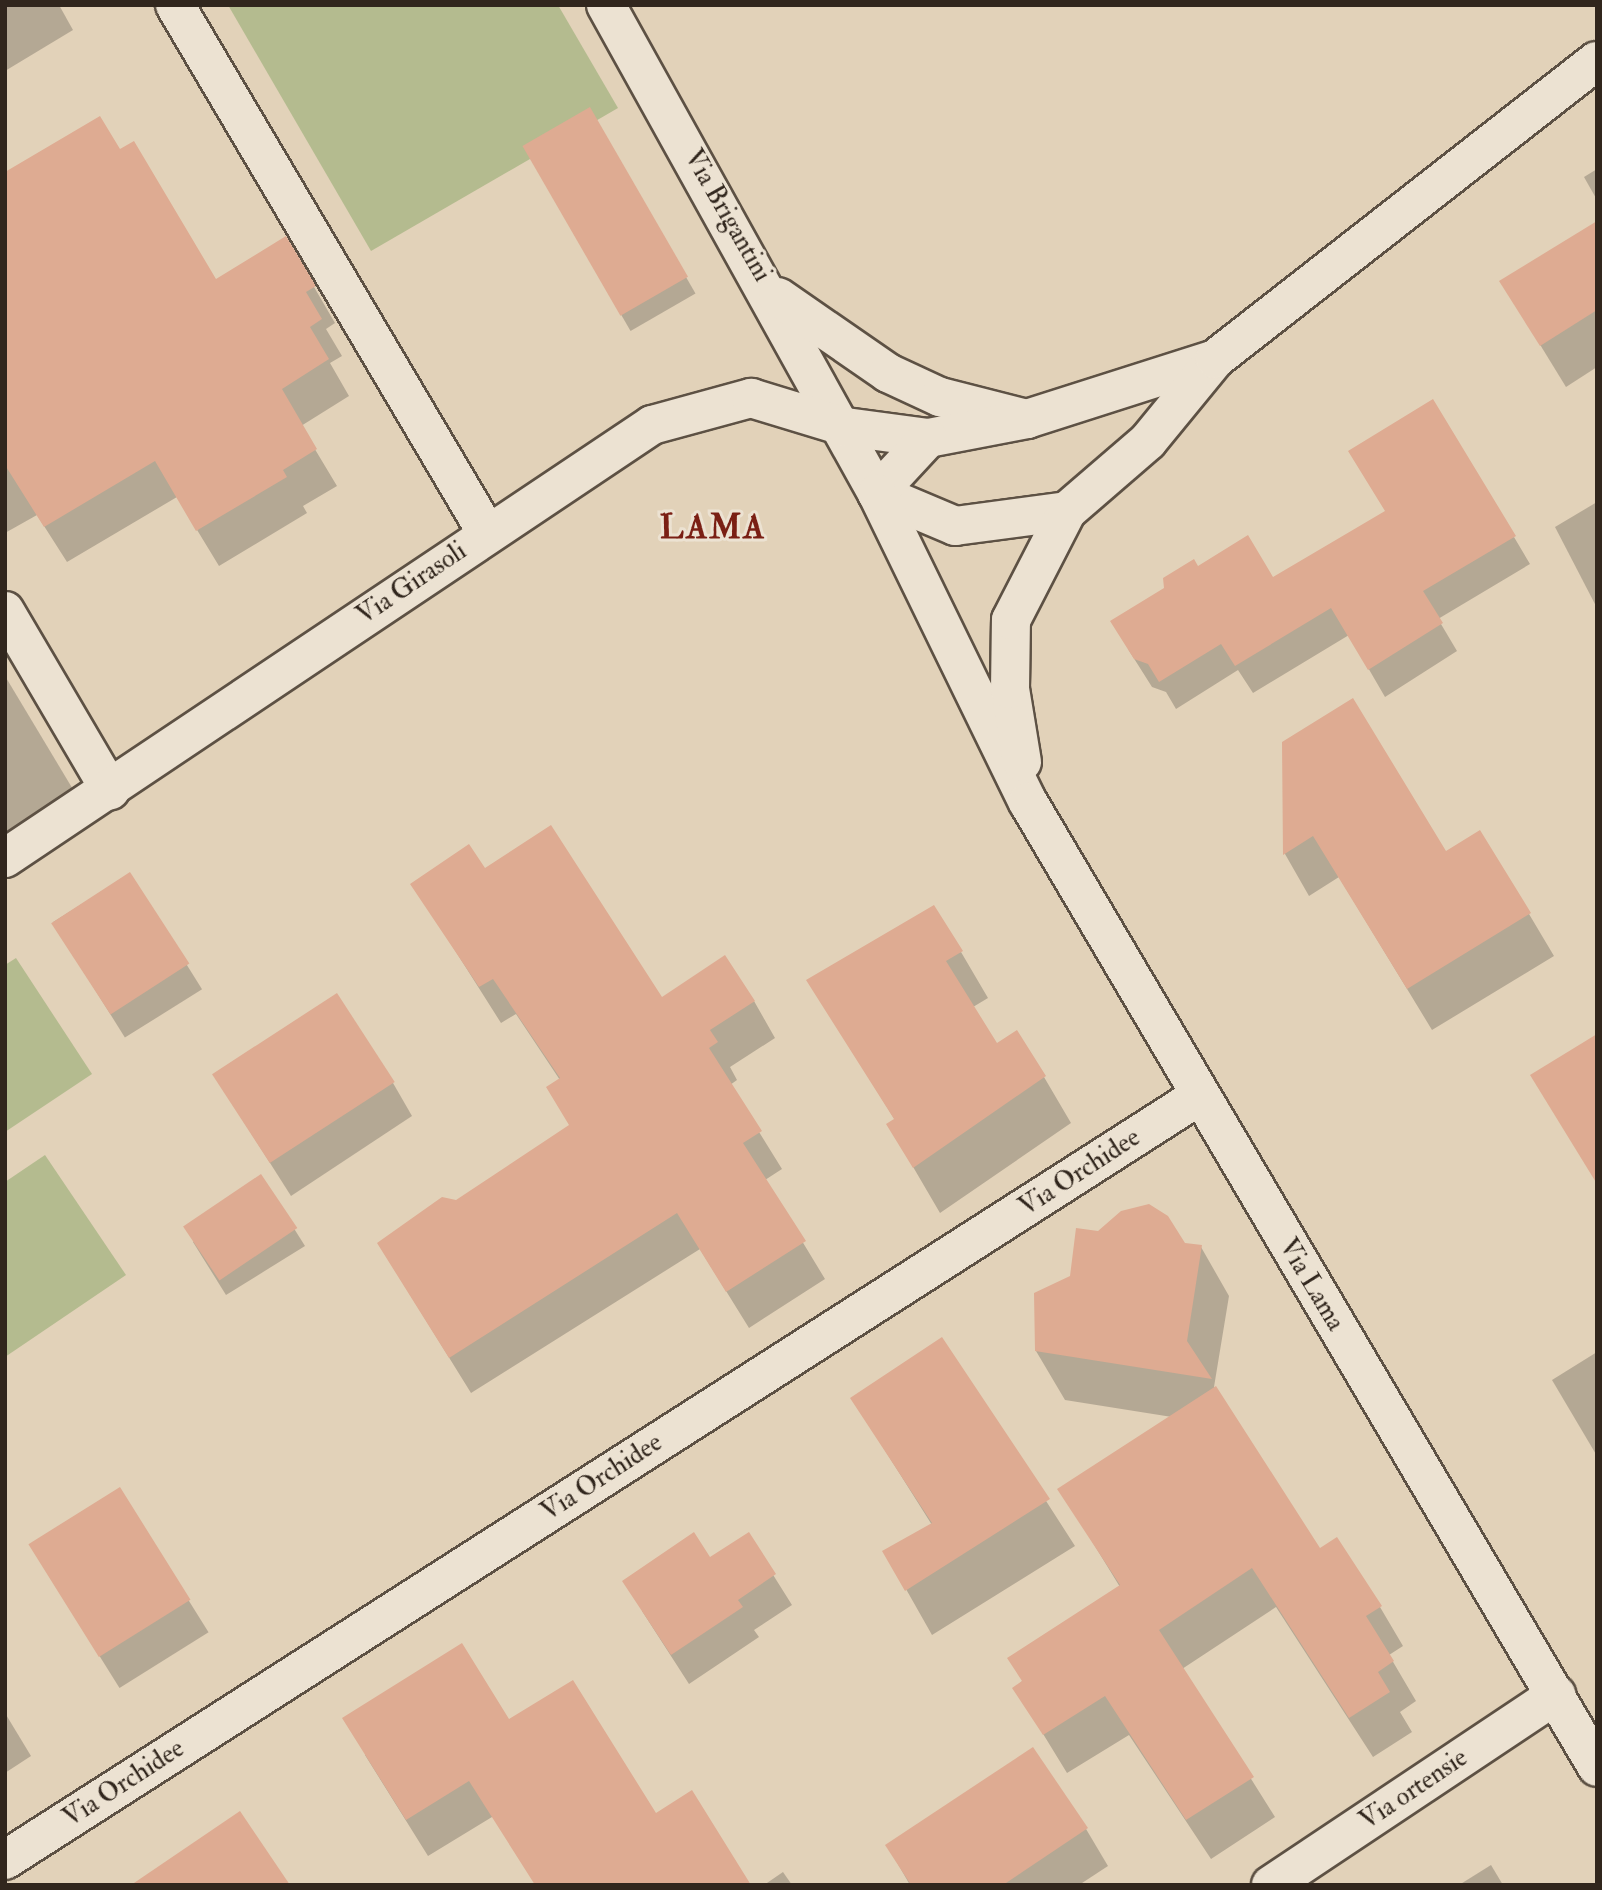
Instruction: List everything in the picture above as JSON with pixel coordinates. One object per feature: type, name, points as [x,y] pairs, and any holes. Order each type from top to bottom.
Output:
[{"type":"street","points":[[175,5],[488,533]]},
{"type":"street","name":"Via Brigantini","points":[[606,5],[846,427],[877,493]]},
{"type":"street","points":[[1028,802],[1010,688],[1010,620],[1067,511],[1148,441],[1215,359],[1597,61]]},
{"type":"street","points":[[769,291],[888,373],[940,397],[1027,419]]},
{"type":"street","name":"Via Girasoli","points":[[5,858],[652,425],[751,398],[846,427],[928,438],[1027,419],[1215,359]]},
{"type":"street","points":[[928,438],[877,493],[955,526],[1067,511]]},
{"type":"street","name":"Via Lama","points":[[877,493],[1028,802],[1597,1767]]},
{"type":"street","points":[[5,611],[110,790]]},
{"type":"street","name":"Via Orchidee","points":[[5,1860],[1199,1096]]},
{"type":"street","name":"Via ortensie","points":[[1271,1885],[1556,1695]]},
{"type":"green space","points":[[228,5],[558,5],[618,108],[371,251]]},
{"type":"green space","points":[[16,958],[92,1074],[5,1132],[5,965]]},
{"type":"green space","points":[[45,1155],[126,1275],[5,1357],[5,1182]]},
{"type":"building","points":[[590,107],[688,277],[620,316],[522,146]]},
{"type":"building","points":[[100,116],[120,149],[134,141],[216,279],[286,236],[316,286],[306,292],[322,319],[310,327],[329,359],[282,389],[317,449],[283,470],[287,477],[196,531],[155,461],[44,527],[5,465],[5,172]]},
{"type":"building","points":[[1597,221],[1597,310],[1540,346],[1499,281]]},
{"type":"building","points":[[1433,399],[1516,536],[1423,591],[1443,623],[1368,670],[1331,608],[1235,666],[1221,644],[1159,682],[1148,664],[1134,659],[1110,621],[1164,588],[1163,578],[1194,559],[1198,566],[1248,535],[1273,577],[1385,511],[1348,451]]},
{"type":"building","points":[[1353,698],[1446,851],[1480,830],[1531,913],[1407,989],[1313,836],[1283,855],[1282,742]]},
{"type":"building","points":[[551,825],[662,997],[725,955],[755,1001],[710,1030],[718,1042],[709,1048],[762,1131],[743,1143],[806,1241],[726,1292],[677,1213],[449,1358],[377,1243],[442,1197],[456,1200],[569,1125],[546,1087],[560,1078],[493,979],[479,987],[410,884],[469,844],[485,868]]},
{"type":"building","points":[[130,872],[189,963],[111,1015],[51,923]]},
{"type":"building","points":[[934,905],[963,951],[946,961],[997,1043],[1017,1030],[1046,1076],[913,1168],[886,1124],[894,1119],[806,980]]},
{"type":"building","points":[[337,993],[395,1082],[270,1163],[212,1074]]},
{"type":"building","points":[[1597,1034],[1597,1184],[1530,1075]]},
{"type":"building","points":[[261,1174],[297,1228],[219,1280],[183,1227]]},
{"type":"building","points":[[1149,1204],[1168,1216],[1185,1243],[1202,1245],[1187,1341],[1212,1379],[1035,1351],[1034,1293],[1070,1276],[1076,1228],[1098,1231],[1121,1211]]},
{"type":"building","points":[[942,1337],[1050,1499],[905,1591],[882,1551],[932,1523],[850,1398]]},
{"type":"building","points":[[1216,1386],[1320,1548],[1337,1537],[1382,1606],[1366,1616],[1394,1661],[1378,1672],[1390,1692],[1349,1718],[1252,1568],[1159,1630],[1254,1777],[1186,1820],[1105,1696],[1043,1735],[1012,1688],[1022,1681],[1007,1658],[1120,1585],[1057,1489]]},
{"type":"building","points":[[120,1487],[190,1600],[99,1657],[28,1544]]},
{"type":"building","points":[[694,1532],[710,1557],[749,1532],[776,1574],[738,1600],[743,1607],[671,1655],[622,1581]]},
{"type":"building","points":[[462,1643],[509,1719],[573,1680],[656,1813],[692,1790],[751,1885],[535,1885],[469,1781],[406,1820],[342,1718]]},
{"type":"building","points":[[1033,1747],[1088,1828],[1003,1885],[911,1885],[885,1845]]},
{"type":"building","points":[[240,1811],[290,1885],[131,1885]]},
{"type":"district","name":"LAMA","points":[[713,528]]}]
